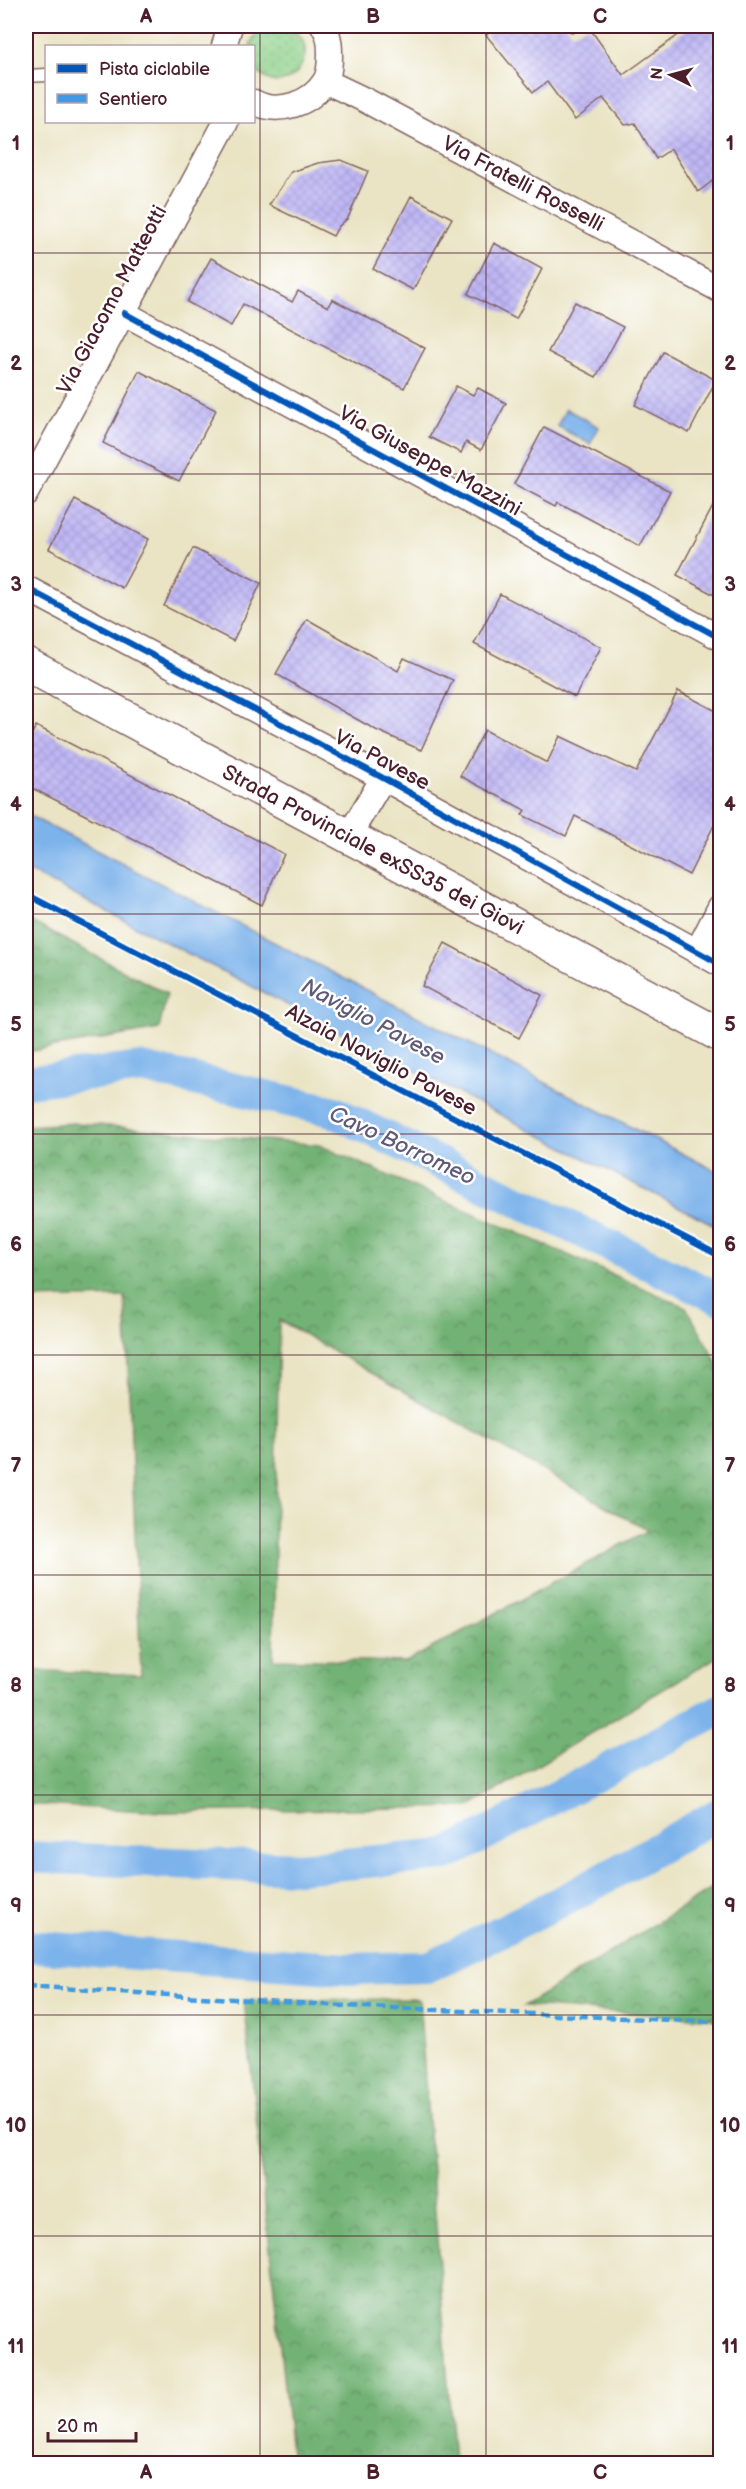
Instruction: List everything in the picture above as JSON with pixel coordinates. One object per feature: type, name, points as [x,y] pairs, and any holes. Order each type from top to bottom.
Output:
[{"type":"main road","name":"Strada Provinciale exSS35 dei Giovi","points":[[26,664],[720,1035]]},
{"type":"street","points":[[224,45],[230,26]]},
{"type":"street","points":[[255,102],[275,108],[293,106],[310,97],[325,81],[330,64],[327,26]]},
{"type":"street","name":"Via Fratelli Rosselli","points":[[325,81],[720,290]]},
{"type":"street","name":"Via Giacomo Matteotti","points":[[26,493],[225,123]]},
{"type":"street","name":"Via Giuseppe Mazzini","points":[[124,313],[720,638]]},
{"type":"street","name":"Via Pavese","points":[[26,588],[383,778],[720,964]]},
{"type":"street","points":[[348,837],[383,778]]},
{"type":"street","points":[[697,952],[720,908]]},
{"type":"lane","points":[[26,76],[45,75]]},
{"type":"green space","points":[[271,26],[291,29],[302,39],[305,51],[302,64],[294,75],[282,81],[269,80],[255,69],[255,45],[250,45],[258,33]]},
{"type":"green space","points":[[26,919],[167,994],[159,1029],[26,1052]]},
{"type":"green space","points":[[76,1123],[319,1145],[686,1307],[720,1368],[720,1655],[469,1807],[163,1812],[26,1804],[26,1670],[141,1675],[125,1297],[26,1299],[26,1126]],"holes":[[[279,1320],[647,1530],[406,1662],[273,1659]]]},
{"type":"green space","points":[[720,1883],[720,2019],[524,2006]]},
{"type":"green space","points":[[419,1999],[454,2463],[292,2463],[244,2000]]},
{"type":"water","points":[[566,409],[599,427],[590,444],[557,426]]},
{"type":"water","name":"Naviglio Pavese","points":[[26,814],[720,1173],[720,1228],[26,870]]},
{"type":"building","points":[[498,26],[566,26],[572,33],[588,26],[623,75],[691,26],[720,26],[720,175],[698,192],[671,149],[656,159],[635,123],[625,125],[603,98],[575,120],[547,82],[533,92],[486,35]]},
{"type":"building","points":[[341,160],[368,171],[348,218],[338,227],[333,236],[269,205],[291,172],[318,163]]},
{"type":"building","points":[[411,196],[452,218],[413,290],[373,269]]},
{"type":"building","points":[[494,243],[542,269],[516,319],[468,294]]},
{"type":"building","points":[[211,258],[292,302],[298,291],[328,307],[332,299],[425,348],[404,388],[243,304],[231,326],[187,302]]},
{"type":"building","points":[[575,302],[623,327],[596,377],[548,352]]},
{"type":"building","points":[[663,352],[716,380],[689,433],[635,405]]},
{"type":"building","points":[[139,371],[216,410],[179,481],[103,443]]},
{"type":"building","points":[[456,386],[473,395],[478,388],[506,403],[481,450],[466,442],[461,453],[429,437]]},
{"type":"building","points":[[544,427],[670,491],[640,546],[558,502],[556,506],[514,484]]},
{"type":"building","points":[[720,493],[720,598],[677,575]]},
{"type":"building","points":[[75,500],[148,539],[122,588],[49,549]]},
{"type":"building","points":[[193,548],[261,583],[233,641],[164,606]]},
{"type":"building","points":[[500,594],[601,647],[575,697],[474,644]]},
{"type":"building","points":[[307,619],[398,671],[404,658],[453,680],[421,750],[376,730],[276,674]]},
{"type":"building","points":[[678,691],[720,713],[720,813],[689,875],[575,816],[566,836],[522,815],[525,810],[460,776],[485,730],[547,763],[560,736],[636,772]]},
{"type":"building","points":[[36,726],[284,854],[262,905],[26,785],[26,746]]},
{"type":"building","points":[[445,943],[542,995],[519,1038],[422,986]]},
{"type":"waterway","name":"Cavo Borromeo","points":[[26,1082],[142,1068],[332,1111],[720,1299]]},
{"type":"waterway","points":[[26,1857],[298,1868],[446,1855],[720,1710]]},
{"type":"waterway","points":[[26,1946],[347,1969],[429,1967],[578,1893],[720,1813]]},
{"type":"marked path","points":[[26,1986],[345,2006],[720,2022]]},
{"type":"cycle path","points":[[124,313],[720,638]]},
{"type":"cycle path","points":[[26,588],[383,778],[720,964]]},
{"type":"cycle path","name":"Alzaia Naviglio Pavese","points":[[26,894],[720,1256]]}]
